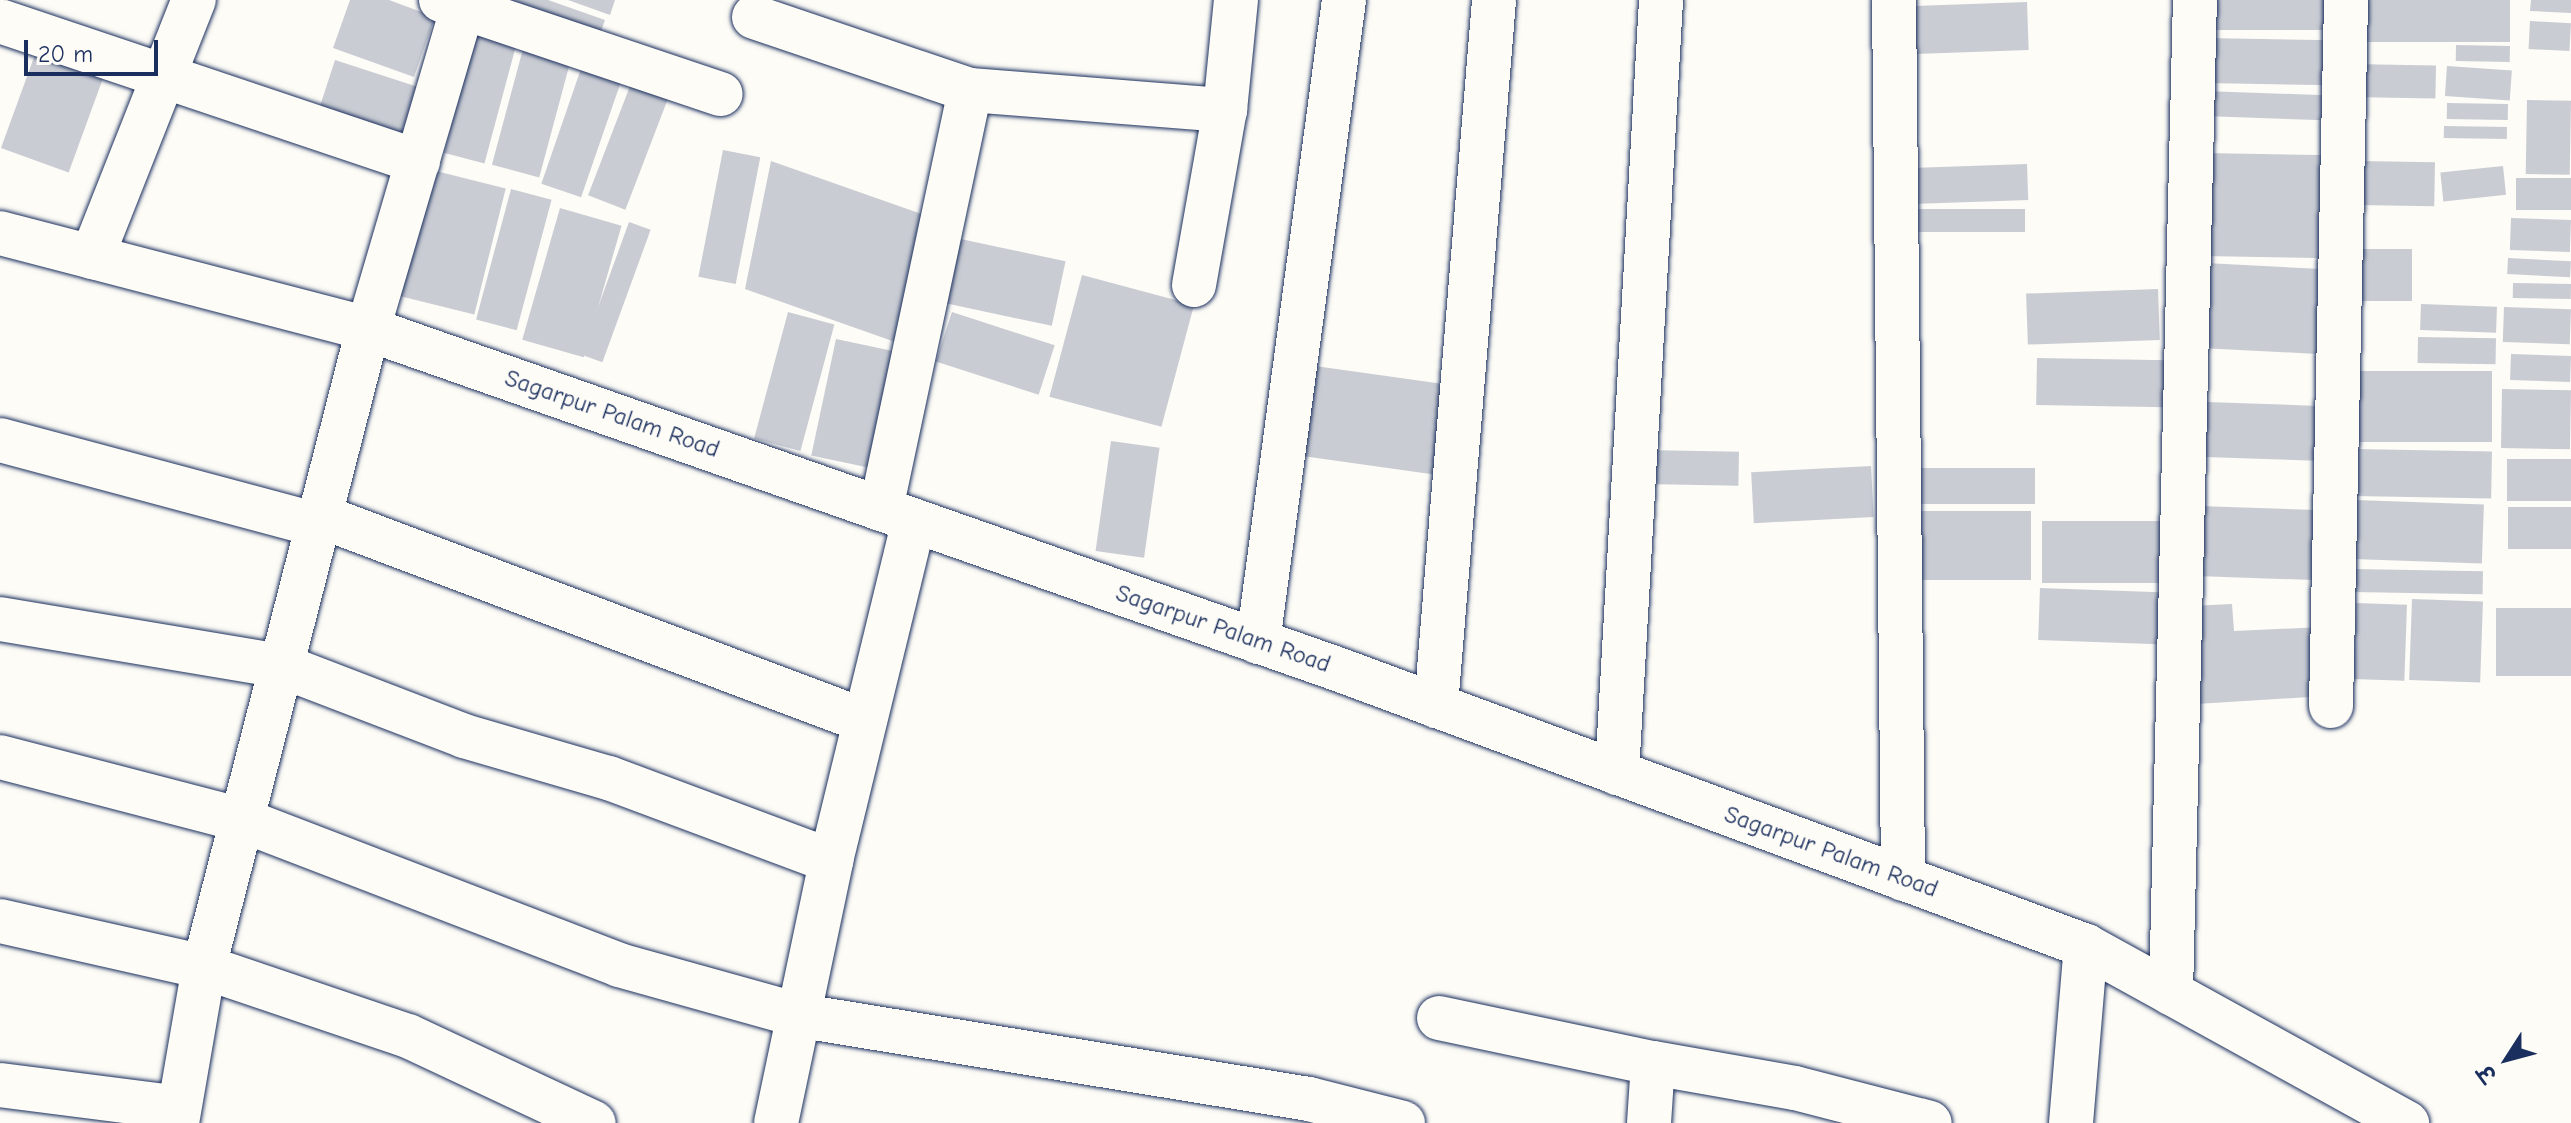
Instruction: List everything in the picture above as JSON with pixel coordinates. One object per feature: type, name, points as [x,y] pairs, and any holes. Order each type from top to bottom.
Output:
[{"type":"street","points":[[92,257],[194,0]]},
{"type":"street","points":[[1194,285],[1225,110],[1236,0]]},
{"type":"street","points":[[1258,642],[1344,0]]},
{"type":"street","points":[[1436,706],[1494,0]]},
{"type":"street","points":[[1617,773],[1661,0]]},
{"type":"street","points":[[1894,0],[1903,879]]},
{"type":"street","points":[[2171,993],[2195,0]]},
{"type":"street","points":[[2331,706],[2346,0]]},
{"type":"street","points":[[0,1085],[178,1115],[204,967],[368,329],[418,162],[457,2],[721,94]]},
{"type":"street","points":[[754,17],[970,90],[1225,110]]},
{"type":"street","points":[[0,21],[165,73],[418,162]]},
{"type":"street","points":[[776,1123],[802,1016],[831,861],[865,721],[970,90]]},
{"type":"street","name":"Sagarpur Palam Road","points":[[0,233],[368,329],[1258,642],[2086,946],[2407,1123]]},
{"type":"street","points":[[0,440],[319,521],[865,721]]},
{"type":"street","points":[[0,619],[282,666],[464,736],[609,778],[831,861]]},
{"type":"street","points":[[0,757],[242,820],[619,965],[802,1016],[1309,1099],[1394,1122]]},
{"type":"street","points":[[0,921],[204,967],[408,1036],[594,1123]]},
{"type":"street","points":[[2071,1123],[2086,946]]},
{"type":"street","points":[[1439,1018],[1653,1063],[1795,1088],[1930,1123]]},
{"type":"street","points":[[1649,1123],[1653,1063]]},
{"type":"building","points":[[350,0],[389,0],[435,17],[414,77],[333,48]]},
{"type":"building","points":[[492,0],[548,0],[605,20],[595,48]]},
{"type":"building","points":[[568,0],[615,0],[610,15]]},
{"type":"building","points":[[2208,0],[2336,0],[2336,30],[2208,30]]},
{"type":"building","points":[[2352,0],[2510,0],[2510,42],[2352,42]]},
{"type":"building","points":[[2531,0],[2571,0],[2571,13],[2530,11]]},
{"type":"building","points":[[2027,2],[2029,50],[1916,54],[1914,6]]},
{"type":"building","points":[[2530,21],[2571,23],[2569,51],[2529,49]]},
{"type":"building","points":[[477,29],[518,40],[484,164],[444,153]]},
{"type":"building","points":[[41,38],[109,63],[69,173],[1,148]]},
{"type":"building","points":[[2206,38],[2335,40],[2334,85],[2205,83]]},
{"type":"building","points":[[524,45],[571,58],[539,177],[492,165]]},
{"type":"building","points":[[2456,45],[2510,46],[2510,62],[2456,61]]},
{"type":"building","points":[[585,57],[625,71],[581,197],[541,184]]},
{"type":"building","points":[[335,60],[420,88],[403,139],[318,111]]},
{"type":"building","points":[[2350,64],[2436,66],[2435,98],[2349,97]]},
{"type":"building","points":[[2447,66],[2512,71],[2510,100],[2445,96]]},
{"type":"building","points":[[635,73],[672,87],[625,210],[588,195]]},
{"type":"building","points":[[2204,91],[2326,95],[2325,120],[2203,116]]},
{"type":"building","points":[[2527,100],[2571,101],[2570,175],[2526,174]]},
{"type":"building","points":[[2447,103],[2508,104],[2508,120],[2447,119]]},
{"type":"building","points":[[2444,126],[2507,127],[2507,139],[2444,138]]},
{"type":"building","points":[[723,150],[760,157],[736,284],[698,277]]},
{"type":"building","points":[[2204,153],[2336,155],[2334,258],[2202,256]]},
{"type":"building","points":[[771,161],[930,217],[898,343],[745,289]]},
{"type":"building","points":[[2358,161],[2435,162],[2434,206],[2357,205]]},
{"type":"building","points":[[2027,164],[2028,200],[1905,204],[1904,168]]},
{"type":"building","points":[[2503,166],[2506,195],[2443,201],[2440,173]]},
{"type":"building","points":[[432,170],[506,188],[474,315],[401,296]]},
{"type":"building","points":[[2516,178],[2571,178],[2571,210],[2516,210]]},
{"type":"building","points":[[511,189],[552,200],[517,330],[476,319]]},
{"type":"building","points":[[560,208],[622,226],[584,357],[522,340]]},
{"type":"building","points":[[1914,209],[2025,209],[2025,232],[1914,232]]},
{"type":"building","points":[[2511,218],[2571,220],[2570,252],[2510,250]]},
{"type":"building","points":[[629,222],[651,230],[602,362],[581,354]]},
{"type":"building","points":[[956,238],[1066,261],[1052,326],[942,303]]},
{"type":"building","points":[[2350,249],[2412,249],[2412,301],[2350,301]]},
{"type":"building","points":[[2508,258],[2571,261],[2570,277],[2507,274]]},
{"type":"building","points":[[2205,263],[2331,270],[2326,354],[2201,348]]},
{"type":"building","points":[[1082,275],[1194,305],[1161,427],[1049,397]]},
{"type":"building","points":[[2513,283],[2571,284],[2571,299],[2513,298]]},
{"type":"building","points":[[2158,289],[2160,340],[2028,345],[2026,294]]},
{"type":"building","points":[[2421,304],[2497,307],[2496,333],[2420,330]]},
{"type":"building","points":[[2504,307],[2571,309],[2570,344],[2503,342]]},
{"type":"building","points":[[788,312],[834,324],[800,451],[754,439]]},
{"type":"building","points":[[952,312],[1055,345],[1039,395],[936,361]]},
{"type":"building","points":[[2418,337],[2496,338],[2496,364],[2418,363]]},
{"type":"building","points":[[836,339],[898,352],[873,468],[811,455]]},
{"type":"building","points":[[2511,354],[2571,356],[2570,382],[2510,380]]},
{"type":"building","points":[[2037,358],[2168,360],[2167,407],[2036,405]]},
{"type":"building","points":[[1308,365],[1456,386],[1443,476],[1295,455]]},
{"type":"building","points":[[2348,371],[2492,371],[2492,442],[2348,442]]},
{"type":"building","points":[[2502,389],[2571,390],[2570,449],[2501,448]]},
{"type":"building","points":[[2207,402],[2326,406],[2324,461],[2205,457]]},
{"type":"building","points":[[1111,441],[1160,448],[1144,558],[1096,551]]},
{"type":"building","points":[[2355,449],[2492,451],[2491,498],[2354,496]]},
{"type":"building","points":[[1645,450],[1739,452],[1738,486],[1644,484]]},
{"type":"building","points":[[2507,459],[2571,459],[2571,501],[2507,501]]},
{"type":"building","points":[[1871,466],[1874,517],[1754,523],[1751,472]]},
{"type":"building","points":[[1903,468],[2035,468],[2035,504],[1903,504]]},
{"type":"building","points":[[2355,500],[2484,505],[2482,563],[2353,559]]},
{"type":"building","points":[[2199,506],[2330,511],[2327,581],[2197,576]]},
{"type":"building","points":[[2508,507],[2571,507],[2571,549],[2508,549]]},
{"type":"building","points":[[1918,511],[2031,511],[2031,580],[1918,580]]},
{"type":"building","points":[[2042,521],[2166,521],[2166,583],[2042,583]]},
{"type":"building","points":[[2353,569],[2483,571],[2483,594],[2353,592]]},
{"type":"building","points":[[2040,588],[2167,592],[2165,644],[2038,640]]},
{"type":"building","points":[[2412,599],[2483,601],[2480,682],[2409,680]]},
{"type":"building","points":[[2356,603],[2407,605],[2404,681],[2353,679]]},
{"type":"building","points":[[2232,604],[2234,631],[2322,627],[2326,696],[2197,704],[2191,606]]},
{"type":"building","points":[[2496,608],[2571,608],[2571,676],[2496,676]]}]
